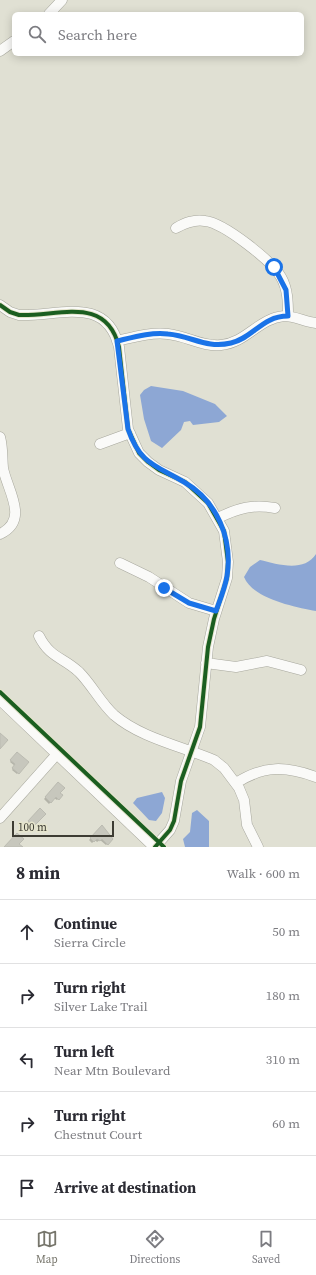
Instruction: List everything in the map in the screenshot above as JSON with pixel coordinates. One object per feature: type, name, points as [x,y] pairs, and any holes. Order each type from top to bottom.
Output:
[{"type":"street","points":[[51,12],[62,0]]},
{"type":"street","points":[[0,51],[12,42]]},
{"type":"street","points":[[176,228],[195,220],[215,223],[265,258],[274,267],[286,290],[288,316]]},
{"type":"street","points":[[0,305],[10,312],[19,315],[84,311],[103,320],[110,328],[117,341],[130,433],[139,453],[148,462],[198,492],[208,503],[218,518],[224,531],[228,562],[227,578],[216,611],[206,663],[200,727],[181,781],[174,821],[170,830],[155,847],[0,700]]},
{"type":"street","points":[[117,341],[153,334],[168,334],[209,345],[222,345],[245,338],[263,323],[272,318],[288,316],[316,323]]},
{"type":"street","points":[[100,444],[130,433]]},
{"type":"street","points":[[0,437],[2,444],[3,467],[15,503],[15,512],[9,527],[0,534]]},
{"type":"street","points":[[218,518],[246,506],[275,508]]},
{"type":"street","points":[[120,563],[149,577],[189,603],[216,611]]},
{"type":"street","points":[[39,636],[48,650],[73,667],[84,677],[102,703],[118,718],[142,732],[214,760],[224,768],[236,783],[244,800],[247,825],[258,847]]},
{"type":"street","points":[[206,663],[236,666],[267,661],[301,670]]},
{"type":"street","points":[[0,818],[57,754]]},
{"type":"street","points":[[236,783],[252,774],[270,769],[294,770],[316,777]]},
{"type":"water","points":[[151,386],[183,391],[215,404],[227,416],[219,422],[193,425],[190,421],[184,422],[181,430],[162,448],[151,441],[144,419],[140,395],[144,390]]},
{"type":"water","points":[[316,554],[316,611],[286,604],[265,596],[249,585],[244,577],[250,567],[260,560],[290,566],[305,564]]},
{"type":"water","points":[[162,792],[165,798],[162,813],[156,821],[149,820],[133,803],[137,798]]},
{"type":"water","points":[[197,810],[209,821],[209,847],[185,847],[183,839],[190,832],[192,813]]},
{"type":"building","points":[[0,733],[8,740],[0,749]]},
{"type":"building","points":[[17,752],[29,762],[19,774],[12,768],[15,764],[10,760]]},
{"type":"building","points":[[58,782],[65,788],[60,793],[63,795],[59,800],[56,797],[51,803],[45,797]]},
{"type":"building","points":[[40,808],[46,814],[34,826],[28,821]]},
{"type":"building","points":[[102,825],[113,839],[108,845],[102,839],[100,841],[97,839],[94,842],[90,838]]},
{"type":"building","points":[[17,833],[24,839],[19,844],[23,847],[4,847]]},
{"type":"cycle path","points":[[0,305],[10,312],[19,315],[64,312],[92,314],[103,320],[113,330],[119,347],[128,429],[139,453],[159,470],[185,482],[208,503],[224,531],[228,562],[227,578],[214,619],[208,647],[200,727],[181,781],[174,821],[170,830],[155,847]]},
{"type":"cycle path","points":[[0,692],[164,847]]},
{"type":"route","points":[[164,588],[189,603],[216,611],[227,578],[227,546],[224,531],[218,518],[208,503],[198,492],[185,482],[159,470],[148,462],[139,453],[133,442],[128,429],[119,347],[117,341],[153,334],[168,334],[209,345],[222,345],[234,343],[245,338],[263,323],[272,318],[288,316],[286,290],[282,278],[274,267]]}]
